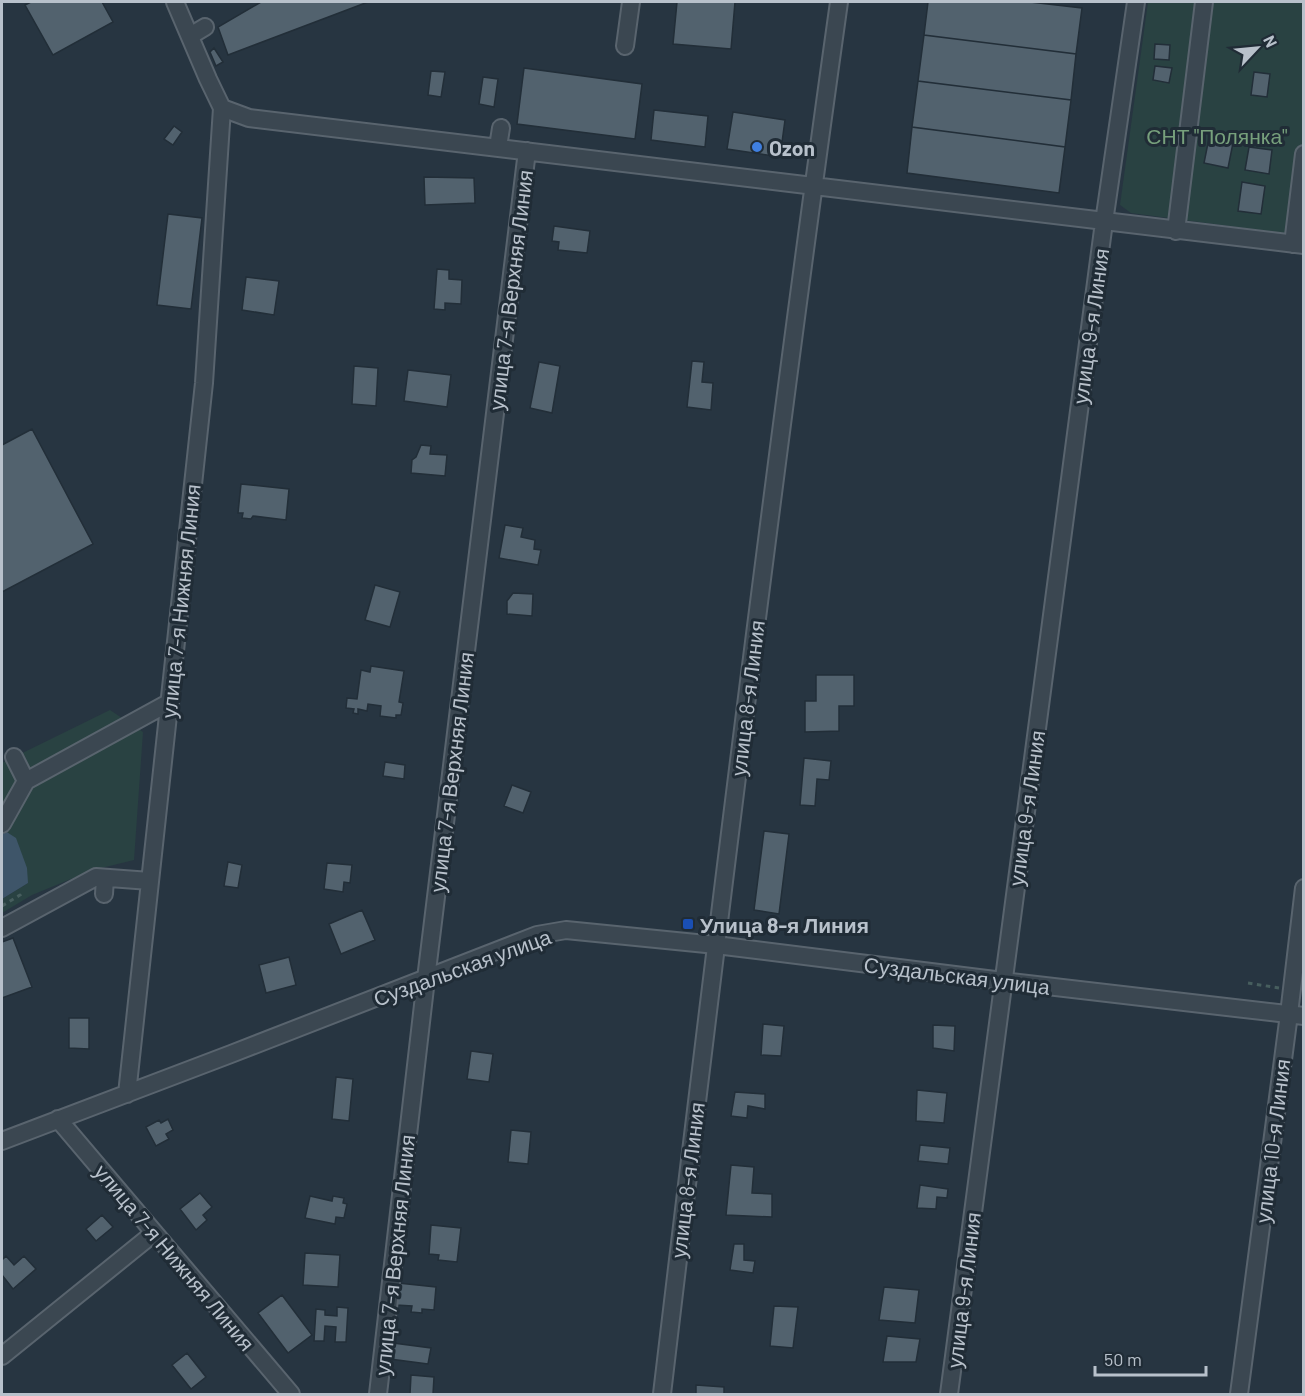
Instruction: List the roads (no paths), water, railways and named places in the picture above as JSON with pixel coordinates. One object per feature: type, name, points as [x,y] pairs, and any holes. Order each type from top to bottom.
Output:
[{"type":"street","points":[[175,2],[222,108],[249,118],[1298,245],[1304,154]]},
{"type":"street","points":[[625,46],[631,2]]},
{"type":"street","name":"улица 8-я Линия","points":[[662,1395],[716,945],[838,2]]},
{"type":"street","name":"улица 9-я Линия","points":[[949,1395],[1104,222],[1136,2]]},
{"type":"street","points":[[1176,231],[1204,2]]},
{"type":"street","points":[[190,36],[205,27]]},
{"type":"street","name":"улица 7-я Нижняя Линия","points":[[127,1094],[204,383],[222,108]]},
{"type":"street","points":[[498,147],[501,128]]},
{"type":"street","name":"улица 7-я Верхняя Линия","points":[[378,1395],[426,979],[527,151]]},
{"type":"street","points":[[2,824],[26,781],[170,702]]},
{"type":"street","points":[[14,757],[26,781]]},
{"type":"street","points":[[2,928],[96,877],[104,886],[150,881]]},
{"type":"street","name":"улица 10-я Линия","points":[[1239,1395],[1296,1015],[1304,888]]},
{"type":"street","name":"Суздальская улица","points":[[2,1142],[537,935],[566,930],[716,945],[1296,1015]]},
{"type":"street","name":"улица 7-я Нижняя Линия","points":[[58,1119],[291,1395]]},
{"type":"street","points":[[2,1356],[154,1233]]},
{"type":"water","points":[[2,829],[16,838],[27,868],[28,883],[2,899]]},
{"type":"place","name":"Ozon","points":[[757,147]]},
{"type":"place","name":"Улица 8-я Линия","points":[[688,924]]},
{"type":"park label","name":"СНТ \"Полянка\"","points":[[1217,135]]}]
